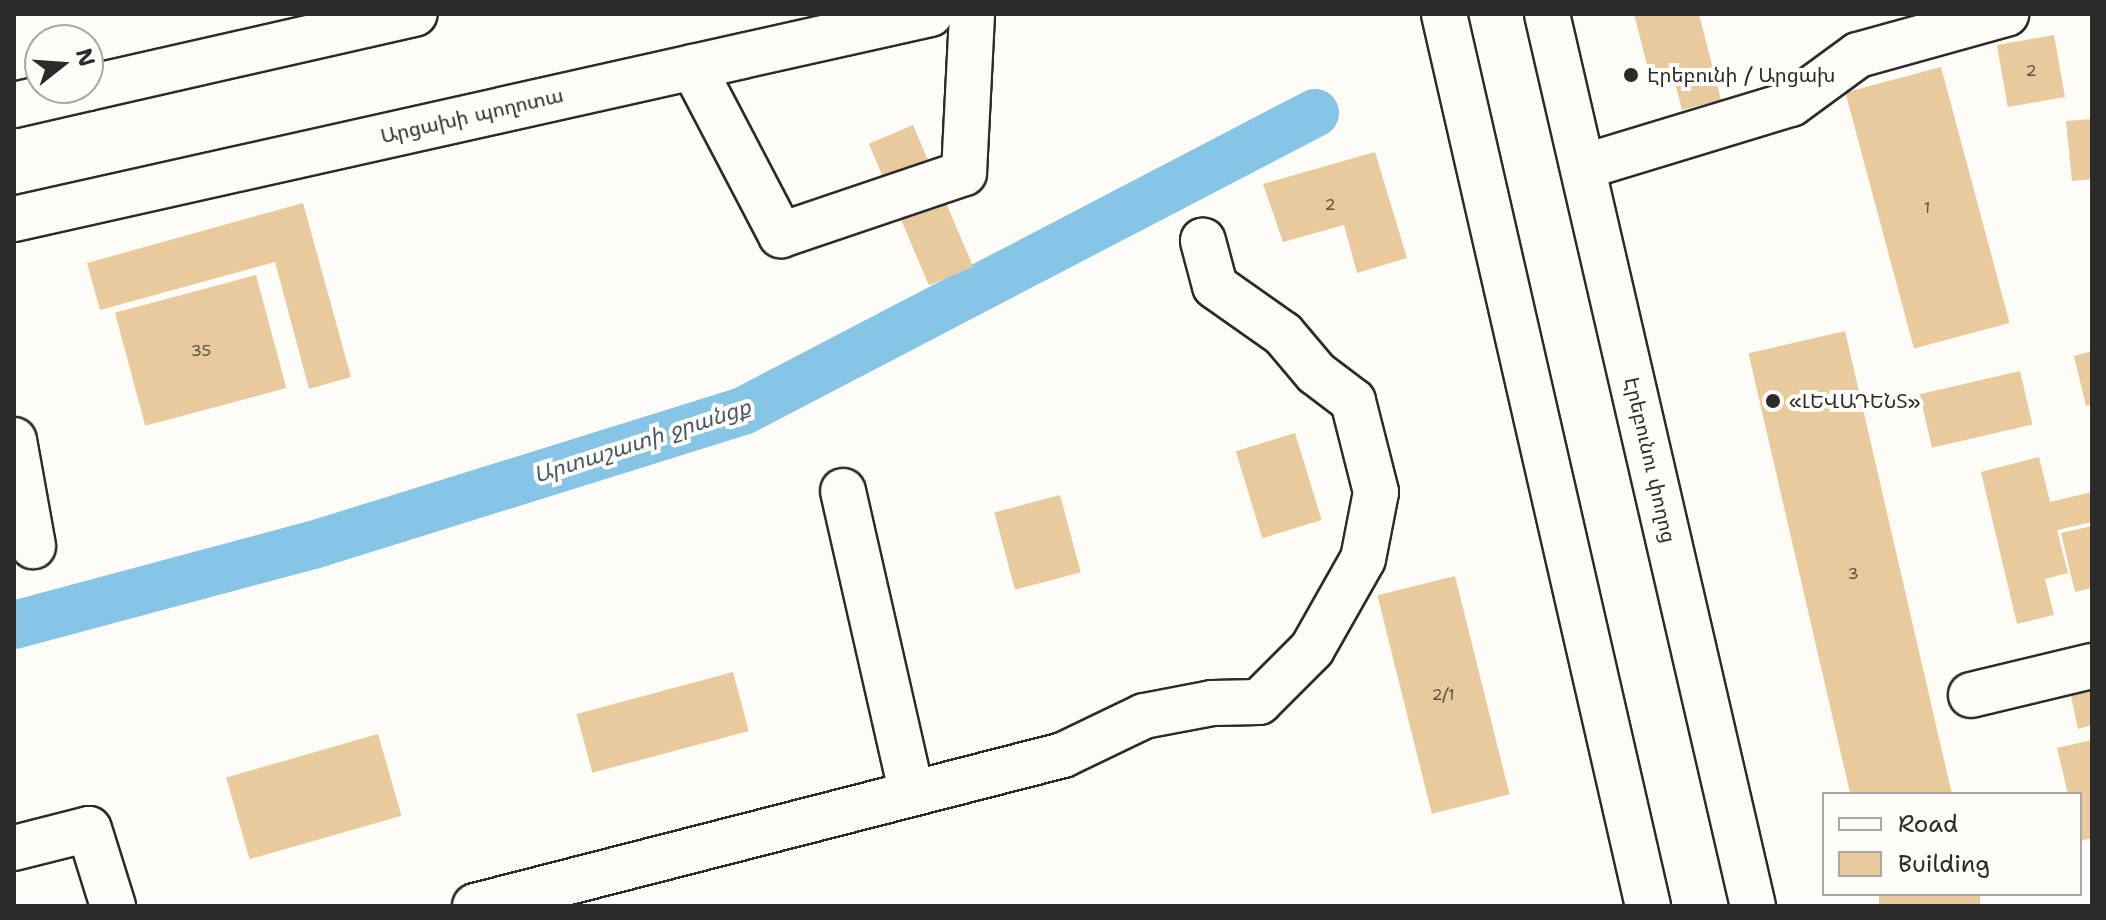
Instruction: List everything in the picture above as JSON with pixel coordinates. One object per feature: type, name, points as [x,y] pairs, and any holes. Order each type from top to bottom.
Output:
[{"type":"main road","points":[[104,84],[415,14]]},
{"type":"main road","name":"Արցախի պողոտա","points":[[14,219],[930,14]]},
{"type":"main road","points":[[693,67],[781,235],[964,173],[972,14]]},
{"type":"main road","points":[[1444,14],[1648,906]]},
{"type":"main road","name":"Էրեբունու փողոց","points":[[1547,14],[1753,906]]},
{"type":"main road","points":[[1583,167],[1791,104],[1858,55],[2006,14]]},
{"type":"main road","points":[[475,906],[911,790],[1063,755],[1144,716],[1212,703],[1259,702],[1312,649],[1363,559],[1376,492],[1353,401],[1316,373],[1283,334],[1215,286],[1203,241]]},
{"type":"main road","points":[[14,440],[33,546]]},
{"type":"main road","points":[[843,491],[911,790]]},
{"type":"main road","points":[[1971,695],[2092,666]]},
{"type":"main road","points":[[14,848],[89,829],[113,906]]},
{"type":"building","points":[[1634,14],[1699,14],[1721,100],[1682,110],[1671,67],[1649,73]]},
{"type":"building","points":[[2054,35],[2065,97],[2008,107],[1997,45]]},
{"type":"building","points":[[1941,67],[2010,323],[1914,349],[1845,93]]},
{"type":"building","points":[[2092,119],[2092,179],[2072,181],[2066,121]]},
{"type":"building","points":[[913,125],[973,267],[929,286],[869,144]]},
{"type":"building","points":[[1375,152],[1407,258],[1357,273],[1344,225],[1283,242],[1263,184]]},
{"type":"building","points":[[303,203],[351,377],[309,389],[275,262],[100,310],[87,263]]},
{"type":"building","points":[[256,275],[286,388],[145,426],[115,313]]},
{"type":"building","points":[[1845,331],[1951,792],[1850,792],[1749,353]]},
{"type":"building","points":[[2092,351],[2092,404],[2086,406],[2074,356]]},
{"type":"building","points":[[2020,371],[2032,425],[1932,448],[1920,394]]},
{"type":"building","points":[[1295,433],[1322,520],[1262,538],[1236,451]]},
{"type":"building","points":[[2039,457],[2050,502],[2092,492],[2092,522],[2057,530],[2068,573],[2045,579],[2054,615],[2017,624],[1981,472]]},
{"type":"building","points":[[1060,495],[1081,572],[1015,590],[994,513]]},
{"type":"building","points":[[2092,526],[2092,588],[2075,592],[2061,533]]},
{"type":"building","points":[[1455,576],[1509,794],[1432,814],[1377,595]]},
{"type":"building","points":[[733,672],[749,731],[592,773],[577,714]]},
{"type":"building","points":[[2092,685],[2092,725],[2078,729],[2070,691]]},
{"type":"building","points":[[378,734],[401,816],[250,859],[226,778]]},
{"type":"building","points":[[2092,740],[2092,838],[2082,840],[2082,792],[2068,792],[2057,748]]},
{"type":"building","points":[[1879,896],[1980,896],[1980,906],[1879,906]]},
{"type":"waterway","name":"Արտաշատի ջրանցք","points":[[14,625],[313,545],[743,411],[1315,113]]},
{"type":"place","name":"Էրեբունի / Արցախ","points":[[1631,75]]},
{"type":"place","name":"«ԼԵՎԱԴԵՆՏ»","points":[[1773,401]]}]
